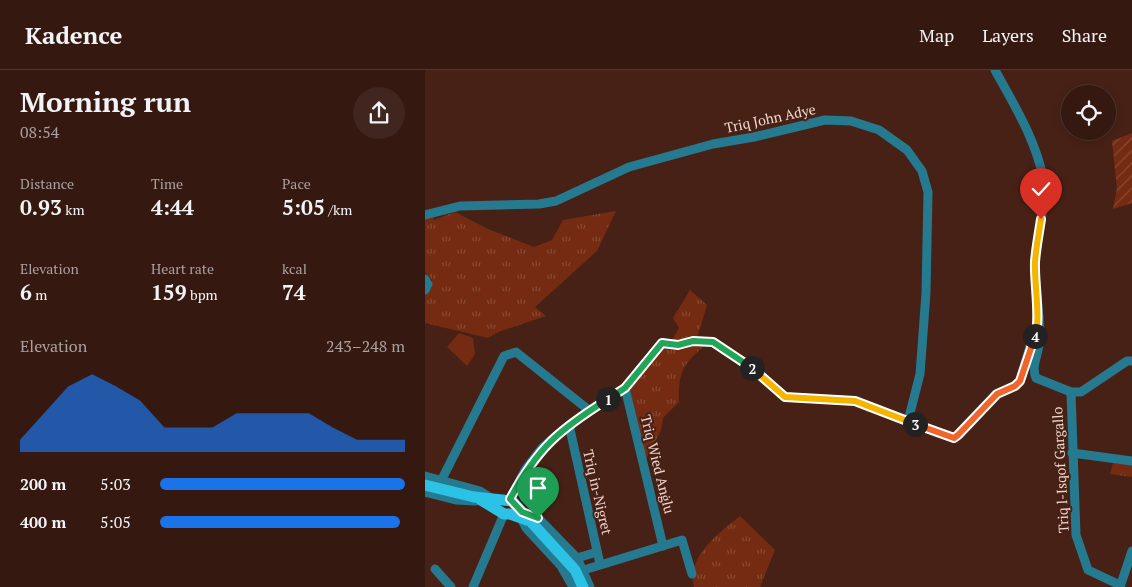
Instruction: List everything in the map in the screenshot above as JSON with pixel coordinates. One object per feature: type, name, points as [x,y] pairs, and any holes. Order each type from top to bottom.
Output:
[{"type":"main road","points":[[425,485],[503,506],[531,522],[575,570],[583,587]]},
{"type":"street","points":[[995,70],[1017,112],[1038,161],[1043,180],[1041,219],[1035,262],[1039,344],[1034,372],[1037,378],[1071,392],[1081,392],[1127,361],[1132,361]]},
{"type":"street","name":"Triq John Adye","points":[[425,215],[460,206],[539,204],[556,201],[629,167],[713,144],[825,120],[851,121],[879,130],[907,150],[922,171],[928,192],[926,293],[920,374],[908,421]]},
{"type":"street","points":[[473,587],[503,506],[525,470],[542,448],[569,425],[625,388],[662,343],[678,345],[693,341],[713,342],[759,373],[785,397],[855,401],[935,433],[954,438],[997,394],[1015,386],[1020,381],[1031,343],[1039,326]]},
{"type":"street","points":[[441,481],[504,356],[516,352],[590,411]]},
{"type":"street","name":"Triq Wied Anġlu","points":[[625,388],[663,546]]},
{"type":"street","name":"Triq l-Isqof Gargallo","points":[[1071,392],[1076,535],[1088,570],[1120,586]]},
{"type":"street","name":"Triq in-Nigret","points":[[569,425],[600,564]]},
{"type":"street","points":[[1072,453],[1132,461]]},
{"type":"street","points":[[425,476],[480,491],[503,506],[561,566],[573,587]]},
{"type":"street","points":[[425,492],[456,500],[503,506],[538,518],[577,558],[590,587]]},
{"type":"street","points":[[584,570],[683,540],[692,574]]},
{"type":"street","points":[[1120,586],[1132,551]]},
{"type":"street","points":[[577,558],[597,552]]},
{"type":"street","points":[[435,569],[451,587]]},
{"type":"green space","points":[[1132,133],[1132,203],[1113,209],[1117,188],[1112,141]]},
{"type":"green space","points":[[616,211],[597,251],[535,307],[546,316],[498,332],[488,338],[425,323],[425,295],[432,287],[432,280],[425,272],[425,217],[433,215],[434,220],[455,212],[488,229],[534,247],[552,240],[563,220]]},
{"type":"green space","points":[[690,290],[707,305],[697,338],[671,342],[679,328],[673,318]]},
{"type":"green space","points":[[459,333],[473,338],[475,354],[467,366],[447,347]]},
{"type":"green space","points":[[691,345],[705,346],[683,370],[679,402],[663,418],[661,430],[646,459],[630,390],[661,349],[679,350]]},
{"type":"green space","points":[[1113,463],[1132,465],[1132,477],[1110,474]]},
{"type":"green space","points":[[740,516],[775,550],[760,587],[694,587],[693,576],[699,556],[714,538]]},
{"type":"route","points":[[538,518],[522,512],[510,499],[525,470],[542,448],[569,425],[625,388],[662,343],[678,345],[693,341],[713,342],[759,373],[779,394],[785,397],[855,401],[935,433],[954,438],[997,394],[1015,386],[1020,381],[1031,343],[1039,326],[1035,291],[1035,262],[1041,219]]}]
